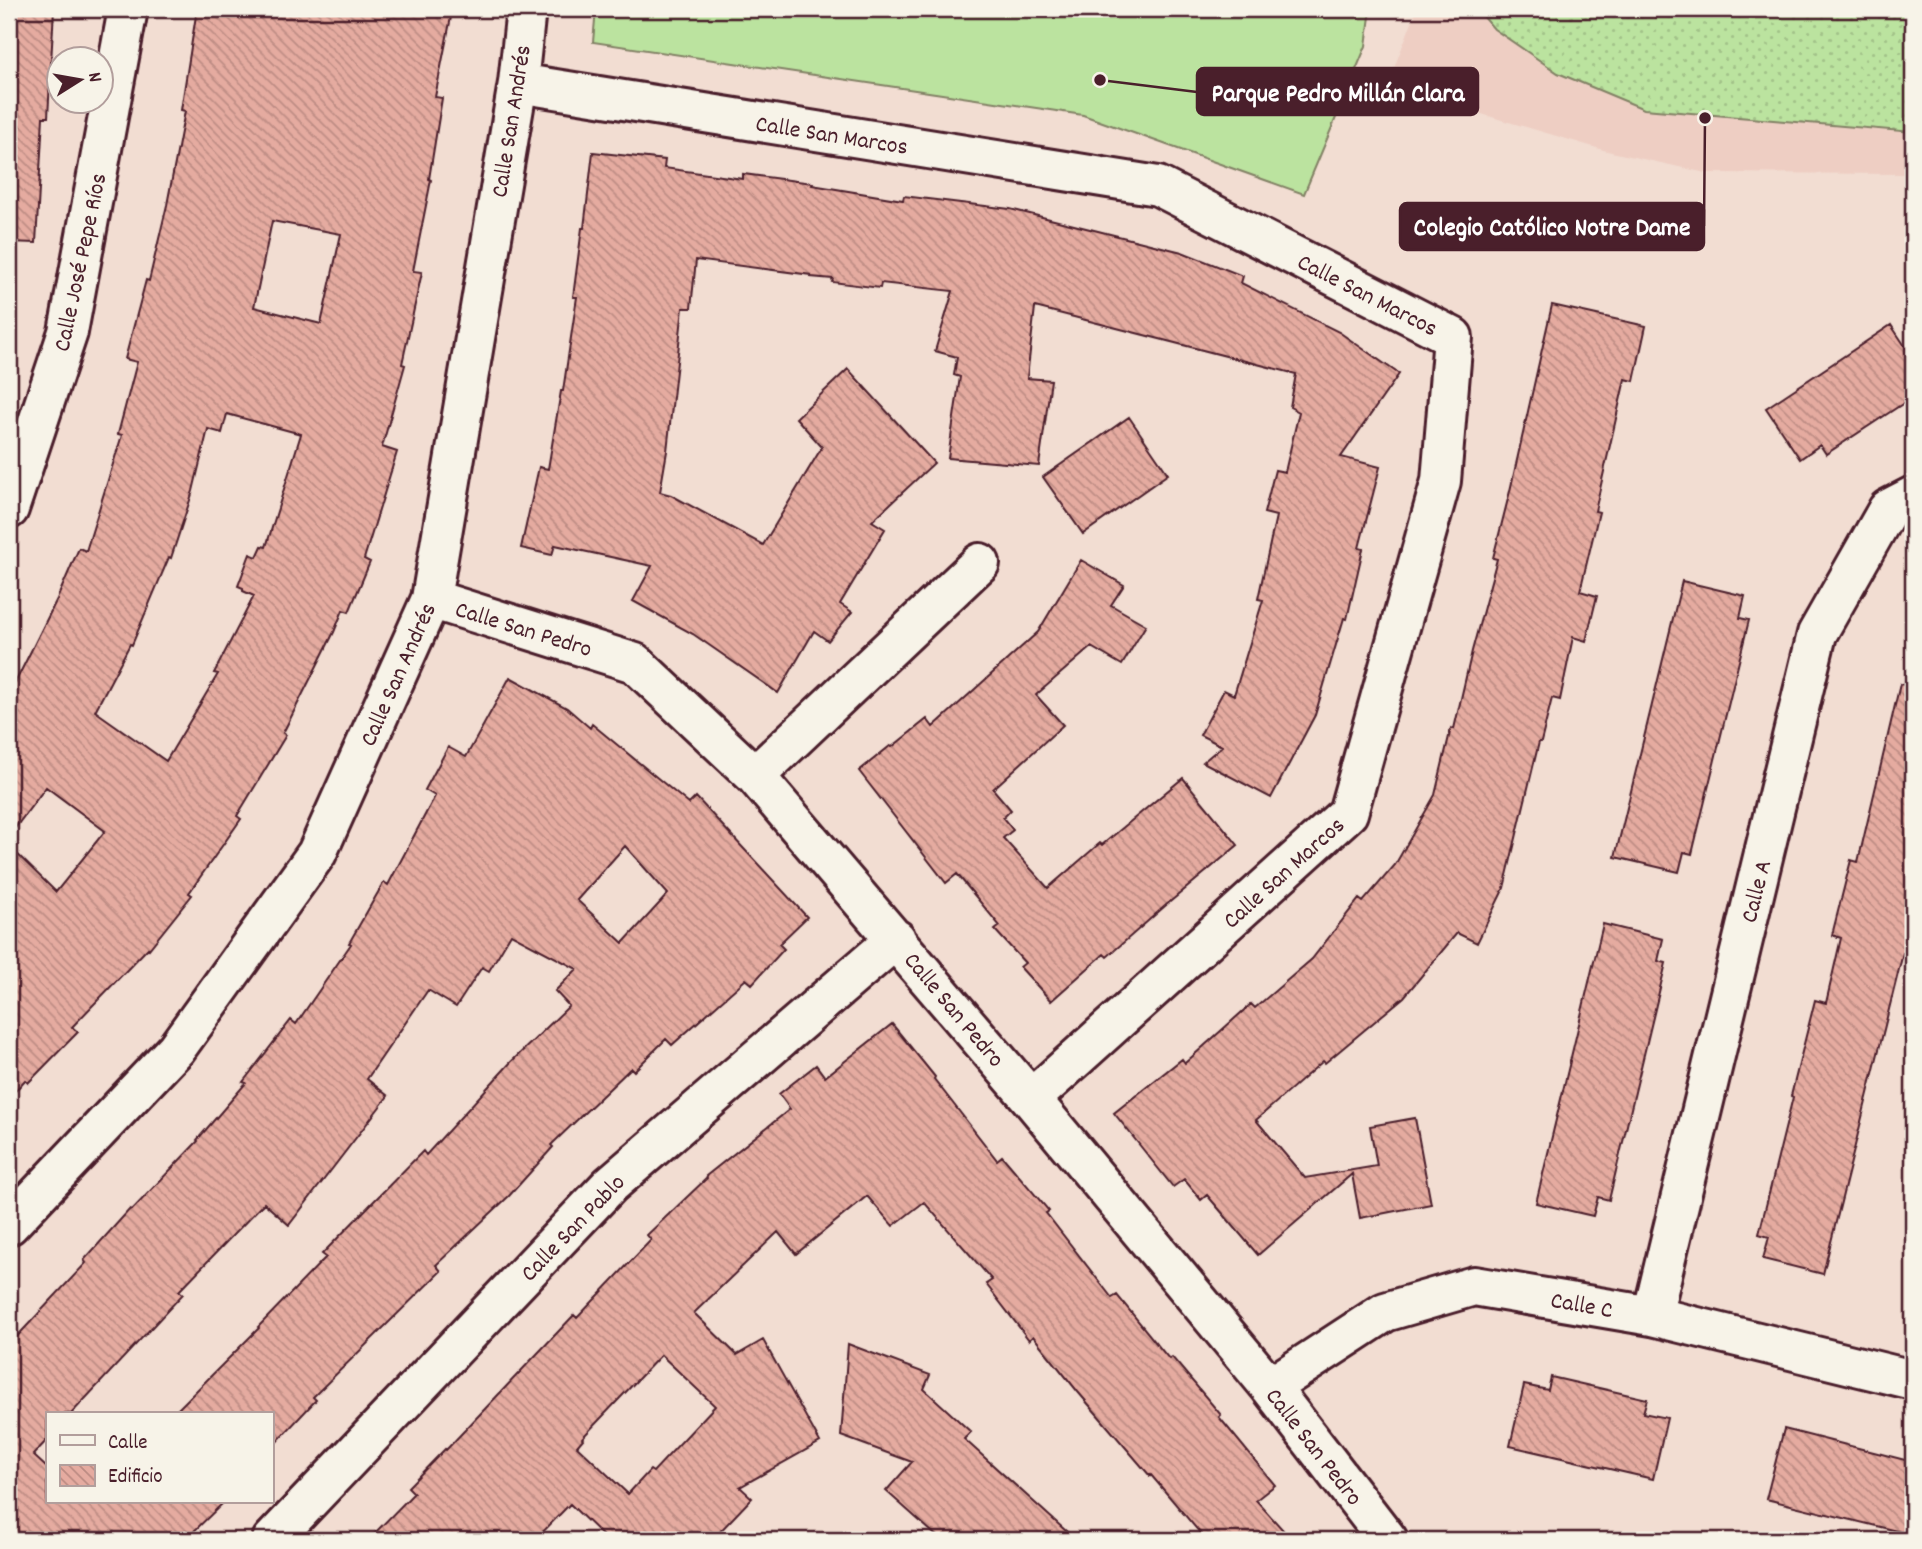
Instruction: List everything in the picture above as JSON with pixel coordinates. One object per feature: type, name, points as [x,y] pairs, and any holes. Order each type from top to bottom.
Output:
[{"type":"street","name":"Calle José Pepe Ríos","points":[[9,509],[68,332],[128,9]]},
{"type":"street","name":"Calle San Andrés","points":[[9,1224],[176,1049],[317,853],[431,599],[518,83],[526,9]]},
{"type":"street","name":"Calle San Marcos","points":[[518,83],[1158,186],[1453,337],[1441,481],[1348,813],[1031,1099]]},
{"type":"street","name":"Calle A","points":[[1652,1316],[1817,634],[1888,509],[1913,496]]},
{"type":"street","points":[[755,776],[979,563]]},
{"type":"street","name":"Calle San Pedro","points":[[431,599],[635,663],[755,776],[1031,1099],[1270,1387],[1388,1540]]},
{"type":"street","name":"Calle San Pablo","points":[[272,1540],[610,1185],[896,939]]},
{"type":"street","name":"Calle C","points":[[1270,1387],[1385,1312],[1474,1286],[1652,1316],[1913,1380]]},
{"type":"shaded area","points":[[1417,9],[1913,9],[1913,174],[1706,173],[1607,151],[1387,86]]},
{"type":"green space","points":[[596,9],[1371,9],[1366,46],[1304,194],[1083,115],[593,42]]},
{"type":"green space","points":[[1477,9],[1913,9],[1913,132],[1644,109],[1558,73],[1494,29]]},
{"type":"building","points":[[9,9],[54,9],[52,46],[46,46],[48,116],[43,117],[36,243],[9,242]]},
{"type":"building","points":[[197,9],[410,9],[451,17],[435,97],[442,98],[429,179],[431,180],[413,271],[422,272],[402,364],[405,365],[382,447],[397,452],[364,559],[370,562],[349,612],[343,610],[283,733],[286,735],[237,816],[241,819],[189,893],[192,895],[149,949],[72,1027],[78,1032],[28,1083],[25,1080],[9,1098],[9,846],[56,892],[105,831],[46,787],[9,836],[9,695],[79,548],[86,551],[122,435],[118,434],[137,362],[125,359],[146,280],[149,281],[167,205],[185,111],[181,110]],"holes":[[[272,221],[341,234],[321,324],[254,307]],[[227,414],[301,434],[266,547],[262,546],[257,557],[250,554],[238,586],[254,596],[214,673],[218,674],[166,761],[95,711],[130,644],[132,645],[169,557],[171,558],[193,491],[208,429],[222,433]]]},
{"type":"building","points":[[593,152],[665,160],[664,168],[743,179],[743,174],[813,183],[812,185],[903,200],[904,196],[1010,209],[1182,252],[1243,276],[1241,283],[1339,332],[1399,374],[1341,457],[1380,467],[1359,548],[1363,549],[1347,619],[1344,618],[1315,715],[1271,798],[1203,762],[1222,746],[1200,735],[1224,690],[1234,695],[1263,600],[1258,599],[1276,516],[1264,513],[1275,470],[1285,472],[1299,412],[1290,407],[1296,374],[1035,307],[1027,378],[1051,380],[1039,466],[948,458],[960,377],[954,375],[957,357],[935,351],[953,291],[881,283],[880,288],[832,282],[833,279],[811,275],[696,260],[691,308],[683,308],[660,492],[671,495],[763,545],[822,447],[796,418],[848,369],[934,463],[872,521],[885,529],[840,604],[852,612],[828,641],[814,631],[778,693],[693,634],[633,601],[652,566],[555,545],[552,555],[521,548],[539,467],[548,469],[563,391],[577,297],[573,297]]},
{"type":"building","points":[[1552,305],[1646,326],[1634,381],[1625,379],[1595,511],[1599,512],[1580,591],[1597,596],[1586,641],[1573,637],[1560,700],[1552,698],[1504,888],[1477,943],[1457,933],[1404,997],[1325,1063],[1323,1061],[1256,1120],[1305,1178],[1377,1166],[1370,1126],[1415,1118],[1431,1204],[1360,1218],[1352,1174],[1258,1255],[1207,1195],[1201,1200],[1184,1179],[1173,1187],[1114,1113],[1182,1059],[1185,1063],[1251,1004],[1255,1008],[1312,959],[1359,899],[1363,902],[1395,865],[1435,795],[1497,559],[1493,558]]},
{"type":"building","points":[[1891,325],[1913,358],[1913,397],[1826,454],[1820,445],[1800,459],[1766,408]]},
{"type":"building","points":[[1129,417],[1168,474],[1083,534],[1043,477]]},
{"type":"building","points":[[1081,560],[1124,585],[1111,605],[1146,625],[1122,665],[1091,647],[1036,695],[1063,725],[993,789],[1011,810],[1003,818],[1013,830],[1003,838],[1048,888],[1183,778],[1238,845],[1107,957],[1104,954],[1051,1001],[1020,967],[1025,963],[995,930],[1000,926],[957,874],[946,883],[859,771],[927,719],[933,727],[1038,632]]},
{"type":"building","points":[[1682,581],[1745,596],[1740,618],[1749,620],[1692,854],[1684,852],[1679,872],[1615,857]]},
{"type":"building","points":[[510,677],[567,708],[590,728],[592,724],[689,804],[696,797],[807,917],[779,944],[784,949],[752,984],[746,979],[672,1045],[666,1039],[634,1071],[631,1068],[551,1145],[553,1147],[509,1196],[436,1265],[441,1271],[313,1397],[316,1400],[273,1446],[273,1412],[175,1412],[326,1257],[322,1254],[423,1151],[426,1155],[511,1062],[569,1006],[555,991],[577,969],[511,934],[489,971],[482,967],[456,1007],[428,990],[367,1079],[388,1096],[289,1225],[264,1203],[179,1291],[183,1294],[73,1412],[46,1412],[46,1441],[33,1455],[46,1467],[46,1504],[222,1504],[185,1540],[9,1540],[9,1345],[86,1263],[84,1260],[130,1209],[132,1210],[198,1141],[246,1083],[243,1082],[291,1020],[296,1024],[351,944],[349,943],[384,882],[388,885],[435,796],[425,790],[448,747],[466,757]],"holes":[[[625,846],[668,894],[623,943],[577,900]]]},
{"type":"building","points":[[1900,684],[1913,686],[1913,956],[1903,953],[1823,1274],[1763,1259],[1769,1237],[1759,1234],[1815,1000],[1826,1003],[1841,938],[1832,935],[1851,860],[1858,862]]},
{"type":"building","points":[[1603,924],[1663,939],[1658,961],[1666,963],[1609,1200],[1598,1197],[1593,1216],[1536,1203]]},
{"type":"building","points":[[892,1024],[997,1160],[1002,1156],[1049,1211],[1046,1213],[1112,1298],[1117,1295],[1169,1359],[1172,1357],[1221,1415],[1219,1417],[1275,1485],[1256,1500],[1292,1540],[1206,1540],[1033,1336],[1029,1340],[986,1284],[992,1280],[924,1202],[893,1226],[867,1196],[796,1254],[778,1232],[694,1313],[737,1355],[763,1340],[820,1442],[740,1487],[752,1498],[712,1540],[607,1540],[570,1504],[535,1540],[368,1540],[414,1493],[408,1487],[574,1315],[577,1318],[651,1240],[647,1235],[707,1178],[706,1176],[790,1109],[779,1094],[816,1065],[825,1077]],"holes":[[[661,1355],[715,1406],[653,1472],[650,1470],[628,1494],[577,1446]]]},
{"type":"building","points":[[848,1344],[930,1375],[924,1389],[971,1432],[964,1439],[1076,1540],[941,1540],[886,1491],[912,1462],[841,1436]]},
{"type":"building","points":[[1551,1377],[1647,1399],[1643,1413],[1667,1418],[1653,1479],[1510,1446],[1524,1385],[1548,1390]]},
{"type":"building","points":[[1784,1429],[1913,1462],[1913,1535],[1766,1499]]},
{"type":"place","name":"Parque Pedro Millán Clara","points":[[1100,80]]},
{"type":"place","name":"Colegio Católico Notre Dame","points":[[1705,118]]}]
